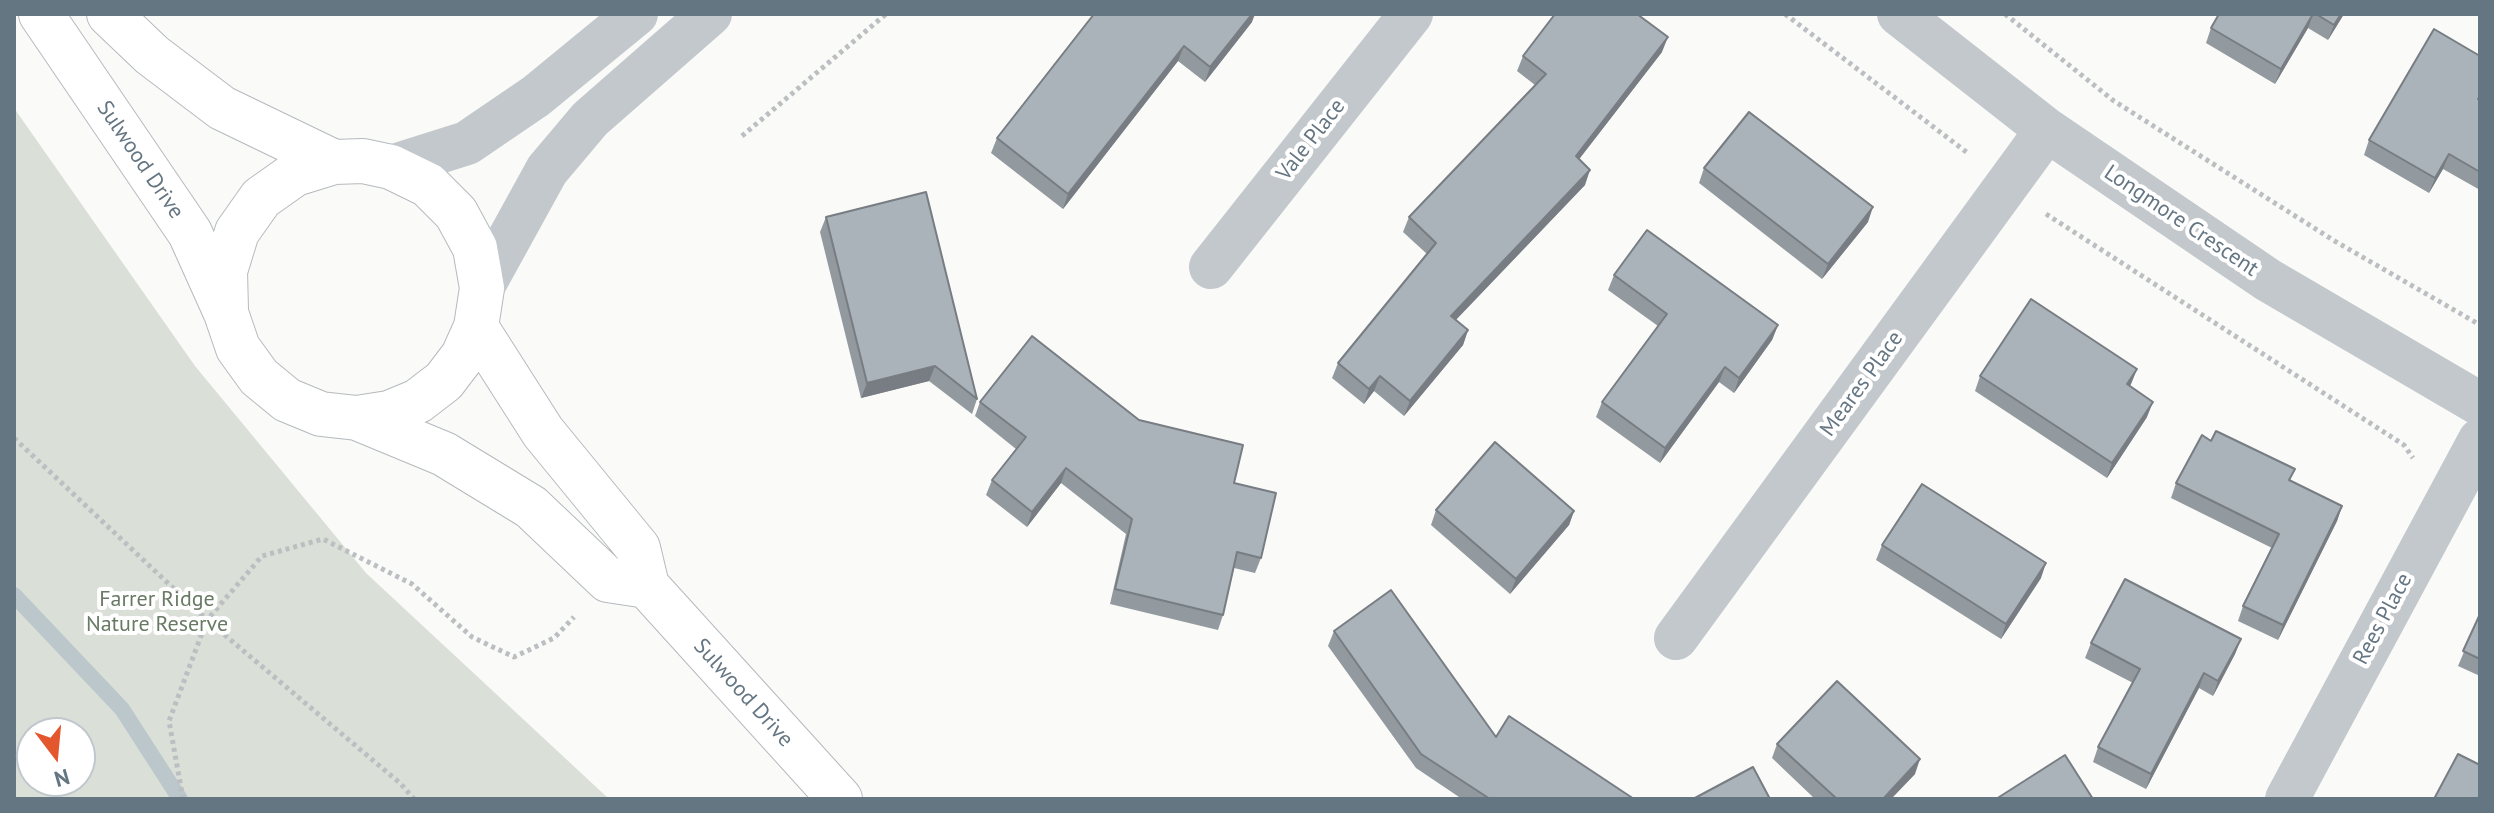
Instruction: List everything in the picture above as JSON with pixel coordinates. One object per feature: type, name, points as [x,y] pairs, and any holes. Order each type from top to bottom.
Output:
[{"type":"main road","name":"Sulwood Drive","points":[[41,14],[190,233],[226,313],[238,348],[259,377],[287,400],[321,414],[357,418],[389,413],[418,401],[444,381],[463,356],[479,307],[475,248],[456,213],[428,185],[391,167],[363,161],[334,162],[295,174],[261,198],[237,232],[225,271],[226,313]]},
{"type":"main road","name":"Sulwood Drive","points":[[109,14],[152,55],[222,108],[334,162]]},
{"type":"main road","name":"Sulwood Drive","points":[[479,307],[543,432],[638,548],[627,583]]},
{"type":"main road","name":"Sulwood Drive","points":[[357,418],[444,454],[531,507],[627,583],[840,799]]},
{"type":"street","points":[[391,167],[467,143],[536,96],[636,14]]},
{"type":"street","points":[[479,307],[547,170],[590,119],[710,14]]},
{"type":"street","name":"Vale Place","points":[[1211,267],[1411,14]]},
{"type":"street","name":"Longmore Crescent","points":[[1899,14],[2047,130],[2268,280],[2480,404]]},
{"type":"street","name":"Meares Place","points":[[1676,638],[2047,130]]},
{"type":"street","name":"Rees Place","points":[[2287,799],[2480,440]]},
{"type":"path","points":[[742,136],[886,14]]},
{"type":"path","points":[[1785,14],[2047,215],[2404,445],[2417,466]]},
{"type":"path","points":[[2005,14],[2114,101],[2333,240],[2480,325]]},
{"type":"path","points":[[14,438],[207,620],[401,784],[414,799]]},
{"type":"path","points":[[183,799],[169,721],[207,620],[262,556],[323,539],[412,584],[472,637],[514,657],[554,638],[627,583]]},
{"type":"green space","name":"Farrer Ridge Nature Reserve","points":[[14,108],[195,366],[366,573],[609,799],[14,799]]},
{"type":"building","points":[[1094,14],[1252,14],[1210,67],[1184,46],[1068,194],[997,138]]},
{"type":"building","points":[[1555,14],[1637,14],[1668,37],[1576,156],[1590,170],[1451,316],[1468,330],[1410,401],[1380,376],[1369,389],[1338,363],[1436,243],[1409,217],[1546,74],[1523,56]]},
{"type":"building","points":[[2219,14],[2313,14],[2281,69],[2211,28]]},
{"type":"building","points":[[2316,14],[2341,14],[2334,25]]},
{"type":"building","points":[[2434,29],[2480,56],[2480,172],[2449,154],[2435,178],[2369,140]]},
{"type":"building","points":[[1749,112],[1873,207],[1828,264],[1704,168]]},
{"type":"building","points":[[926,192],[977,399],[935,366],[867,383],[826,217]]},
{"type":"building","points":[[1647,230],[1778,325],[1739,378],[1725,367],[1665,448],[1602,402],[1667,314],[1614,275]]},
{"type":"building","points":[[2031,299],[2137,369],[2127,384],[2153,402],[2112,463],[1980,376]]},
{"type":"building","points":[[1032,336],[1139,420],[1243,445],[1234,483],[1276,493],[1261,558],[1237,552],[1223,615],[1115,589],[1132,519],[1066,468],[1032,512],[992,480],[1026,437],[980,402]]},
{"type":"building","points":[[2216,431],[2295,469],[2289,480],[2342,506],[2283,625],[2243,606],[2279,534],[2176,483],[2202,435],[2211,441]]},
{"type":"building","points":[[1495,442],[1574,511],[1516,579],[1436,510]]},
{"type":"building","points":[[1922,484],[2046,563],[2006,624],[1882,545]]},
{"type":"building","points":[[2125,579],[2241,639],[2218,681],[2204,673],[2151,774],[2098,747],[2140,669],[2091,643]]},
{"type":"building","points":[[1391,590],[1496,737],[1509,716],[1634,799],[1490,799],[1421,754],[1334,631]]},
{"type":"building","points":[[2480,614],[2480,659],[2463,651]]},
{"type":"building","points":[[1837,681],[1920,759],[1883,799],[1837,799],[1777,744]]},
{"type":"building","points":[[2458,754],[2480,765],[2480,799],[2434,799]]},
{"type":"building","points":[[2065,755],[2093,799],[1996,799]]},
{"type":"building","points":[[1753,767],[1770,799],[1693,799]]},
{"type":"waterway","points":[[14,595],[122,709],[180,799]]}]
